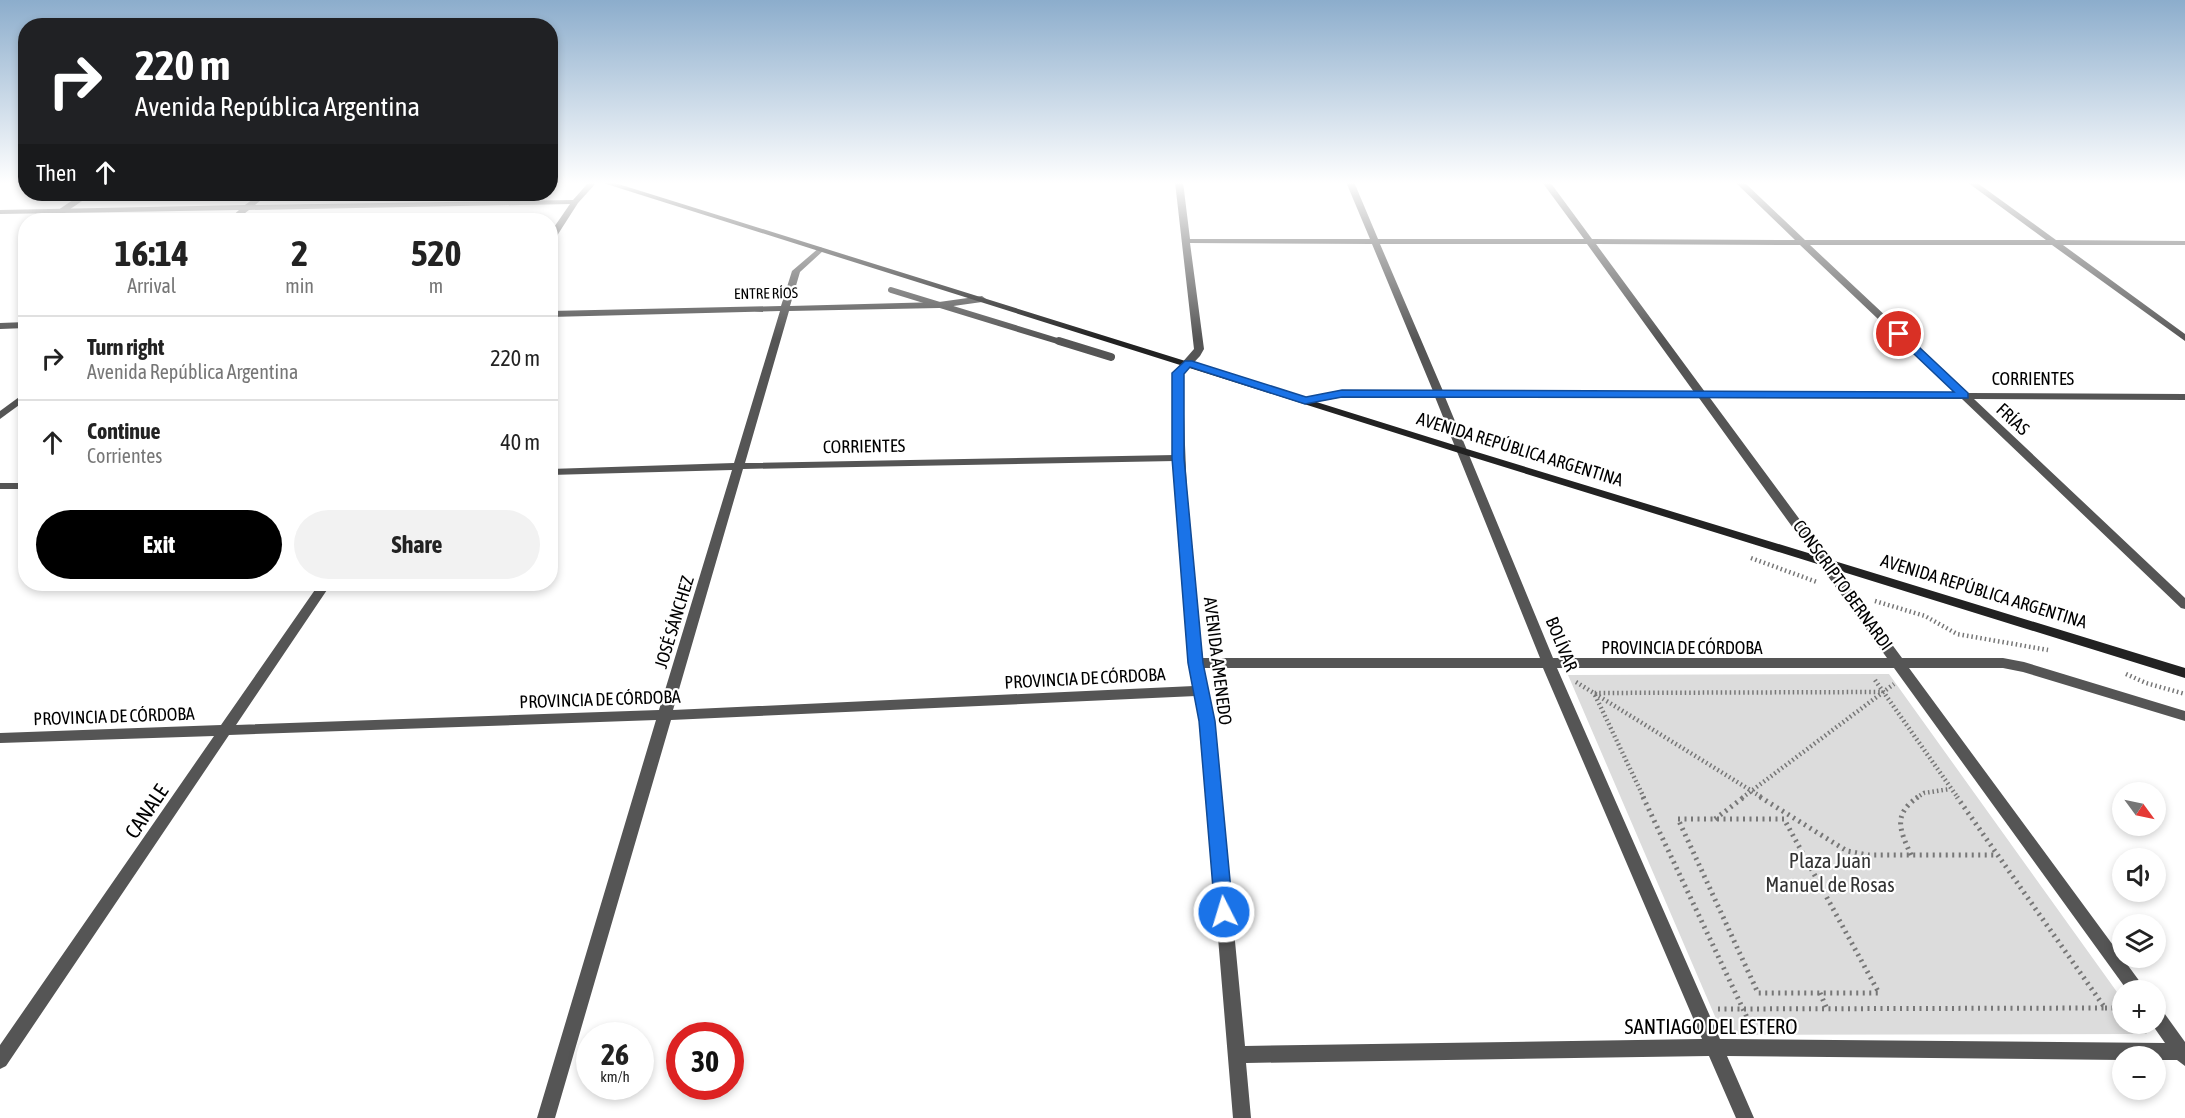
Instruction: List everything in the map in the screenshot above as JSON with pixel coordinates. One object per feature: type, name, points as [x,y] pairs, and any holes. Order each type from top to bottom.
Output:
[{"type":"main road","name":"AVENIDA REPÚBLICA ARGENTINA","points":[[772,234],[1189,363],[1463,451],[2185,673]]},
{"type":"street","name":"AVENIDA AMENEDO","points":[[1186,234],[1199,349],[1178,373],[1178,458],[1195,663],[1207,721],[1242,1118]]},
{"type":"street","name":"BOLÍVAR","points":[[1372,234],[1463,451],[1549,665],[1745,1118]]},
{"type":"street","name":"CONSCRIPTO BERNARDI","points":[[1585,234],[2130,980]]},
{"type":"street","name":"FRÍAS","points":[[1793,234],[2185,605]]},
{"type":"street","points":[[2042,234],[2185,338]]},
{"type":"street","points":[[1187,241],[2185,243]]},
{"type":"street","name":"JOSÉ SÁNCHEZ","points":[[546,1118],[796,271],[820,249]]},
{"type":"street","name":"ENTRE RÍOS","points":[[558,314],[942,305],[982,299]]},
{"type":"street","points":[[0,326],[18,325]]},
{"type":"street","name":"CORRIENTES","points":[[1305,401],[1342,394],[2185,397]]},
{"type":"street","points":[[0,416],[18,401]]},
{"type":"street","name":"CORRIENTES","points":[[558,472],[1178,458]]},
{"type":"street","points":[[0,486],[18,486]]},
{"type":"street","name":"CANALE","points":[[0,1060],[320,591]]},
{"type":"street","name":"PROVINCIA DE CÓRDOBA","points":[[1195,663],[1864,664],[1904,669],[2003,663],[2024,667],[2185,716]]},
{"type":"street","name":"PROVINCIA DE CÓRDOBA","points":[[0,738],[665,715],[1201,691]]},
{"type":"street","points":[[2166,1030],[2184,1054]]},
{"type":"street","name":"SANTIAGO DEL ESTERO","points":[[1237,1055],[1716,1047],[2184,1054]]},
{"type":"lane","points":[[891,290],[1111,357]]},
{"type":"path","points":[[1864,664],[2105,1008]]},
{"type":"path","points":[[1549,665],[1847,851],[1868,855],[1997,855]]},
{"type":"path","points":[[1715,819],[1883,692],[1904,669]]},
{"type":"path","points":[[1594,693],[1883,692]]},
{"type":"path","points":[[1594,693],[1761,1048]]},
{"type":"path","points":[[1911,855],[1899,827],[1905,806],[1924,793],[1951,789]]},
{"type":"path","points":[[1678,819],[1784,819],[1879,993],[1820,993],[1758,993],[1678,819]]},
{"type":"path","points":[[1820,993],[1828,1009]]},
{"type":"path","points":[[1699,1009],[2112,1008]]},
{"type":"green space","name":"Plaza Juan Manuel de Rosas","points":[[1889,674],[2112,985],[2112,1034],[2147,1034],[1723,1035],[1568,675]]},
{"type":"route","points":[[1224,912],[1207,721],[1195,663],[1178,458],[1178,373],[1189,363],[1305,401],[1327,395],[1342,394],[1964,396],[1899,334]]}]
